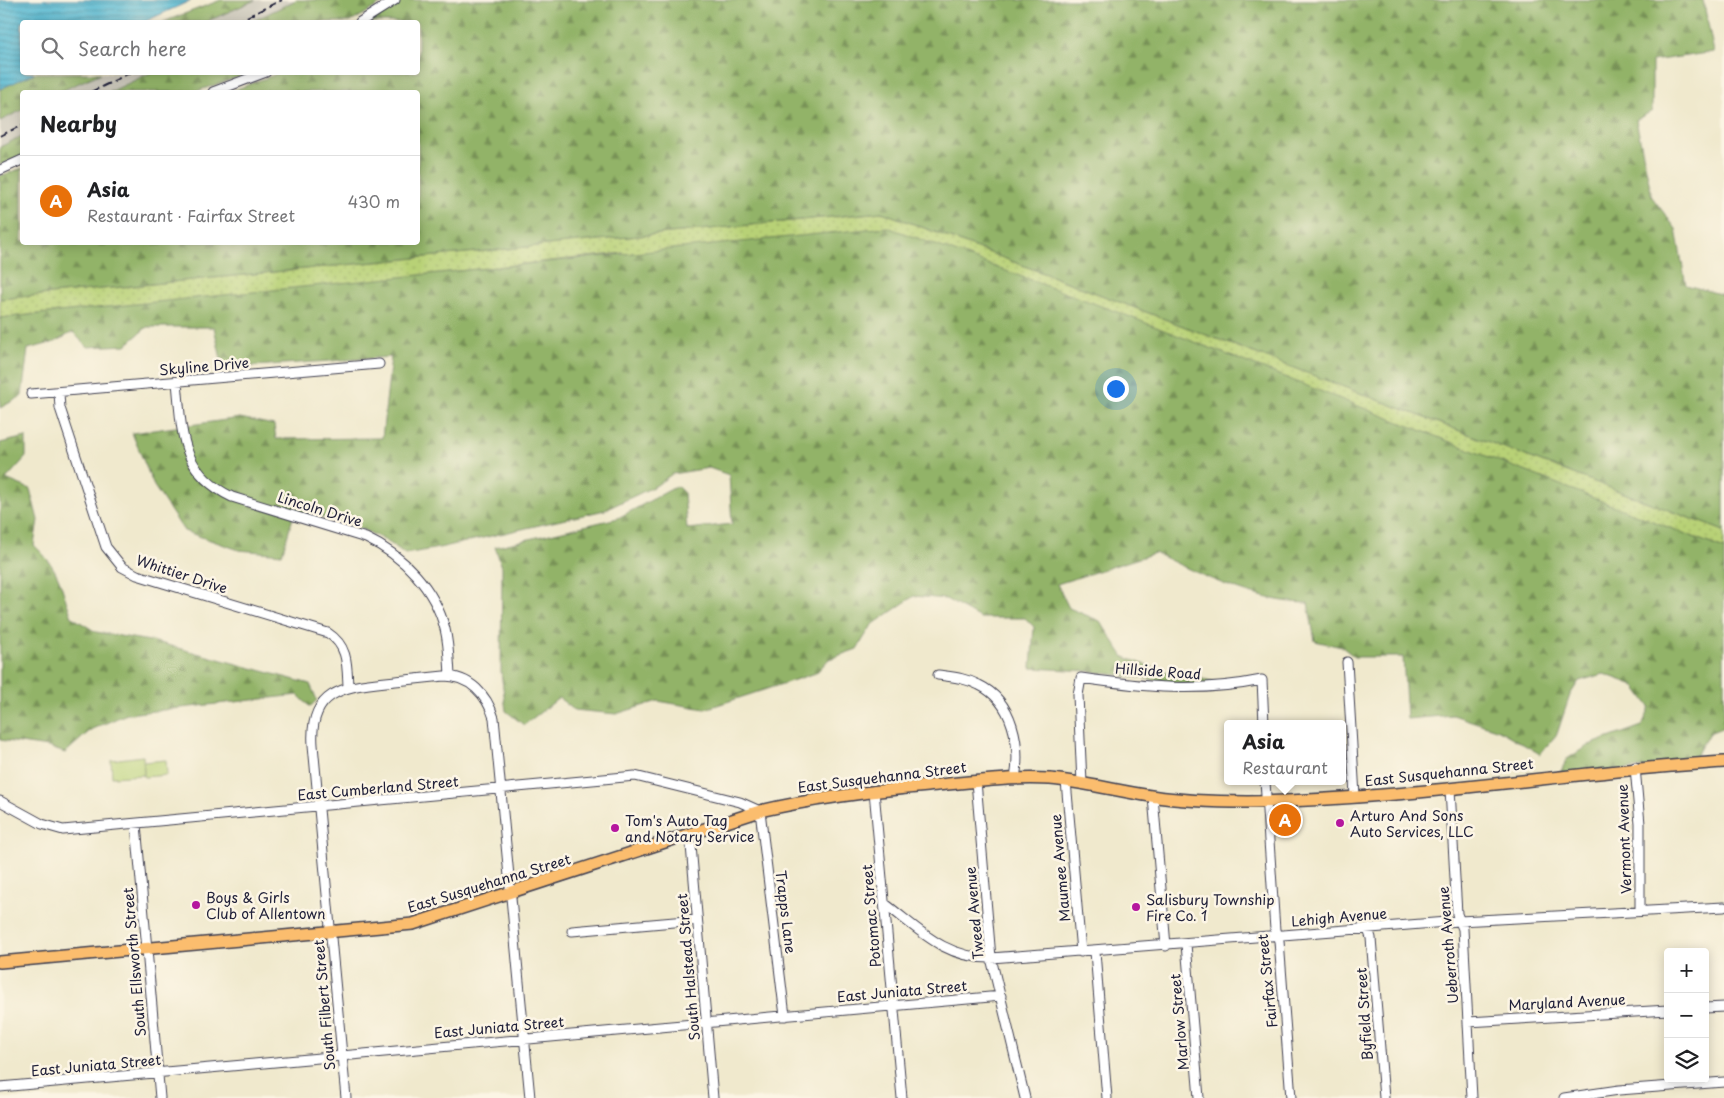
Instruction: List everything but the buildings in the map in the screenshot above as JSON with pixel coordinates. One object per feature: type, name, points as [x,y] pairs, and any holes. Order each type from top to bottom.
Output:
[{"type":"main road","name":"East Susquehanna Street","points":[[0,962],[420,922],[760,811],[808,800],[874,791],[1015,778],[1066,781],[1153,797],[1196,801],[1266,801],[1450,789],[1635,767],[1724,762]]},
{"type":"street","points":[[363,20],[394,0]]},
{"type":"street","points":[[218,90],[258,75]]},
{"type":"street","points":[[0,170],[20,161]]},
{"type":"street","name":"Skyline Drive","points":[[31,394],[379,364]]},
{"type":"street","name":"Lincoln Drive","points":[[177,382],[185,449],[202,477],[219,491],[232,497],[352,532],[378,543],[391,553],[414,573],[436,606],[447,640],[450,676]]},
{"type":"street","name":"Whittier Drive","points":[[59,393],[60,408],[106,547],[115,561],[137,575],[328,633],[344,649],[347,660],[348,687]]},
{"type":"street","points":[[1347,662],[1355,796]]},
{"type":"street","points":[[938,675],[963,679],[978,684],[998,700],[1014,731],[1018,756],[1015,778]]},
{"type":"street","points":[[348,687],[450,676],[471,684],[480,692],[491,708],[496,728],[530,1098]]},
{"type":"street","name":"Hillside Road","points":[[1082,784],[1078,695],[1081,678],[1171,689],[1225,687],[1262,680],[1264,720]]},
{"type":"street","name":"South Filbert Street","points":[[346,1098],[313,738],[315,719],[324,702],[331,695],[348,687]]},
{"type":"street","name":"Vermont Avenue","points":[[1635,767],[1640,824],[1640,911]]},
{"type":"street","name":"East Cumberland Street","points":[[0,801],[42,824],[63,830],[643,777],[740,802],[760,811]]},
{"type":"street","name":"Tweed Avenue","points":[[976,781],[991,958],[1025,1098]]},
{"type":"street","name":"Maumee Avenue","points":[[1066,781],[1081,952]]},
{"type":"street","name":"Fairfax Street","points":[[1265,785],[1291,1098]]},
{"type":"street","name":"Ueberroth Avenue","points":[[1450,789],[1457,914],[1463,930],[1472,1098]]},
{"type":"street","name":"Potomac Street","points":[[874,791],[902,1098]]},
{"type":"street","points":[[1153,797],[1166,946]]},
{"type":"street","name":"Trapps Lane","points":[[760,811],[785,1016]]},
{"type":"street","name":"South Ellsworth Street","points":[[136,824],[160,1098]]},
{"type":"street","name":"South Halstead Street","points":[[690,834],[713,1098]]},
{"type":"street","name":"Lehigh Avenue","points":[[884,903],[946,950],[966,957],[991,958],[1095,952],[1459,921],[1724,907]]},
{"type":"street","points":[[572,931],[697,920]]},
{"type":"street","name":"Byfield Street","points":[[1368,929],[1371,938],[1384,1098]]},
{"type":"street","name":"Marlow Street","points":[[1186,944],[1200,1098]]},
{"type":"street","points":[[1095,952],[1107,1098]]},
{"type":"street","name":"East Juniata Street","points":[[0,1087],[1001,996]]},
{"type":"street","points":[[1709,1008],[1724,1007]]},
{"type":"street","name":"Maryland Avenue","points":[[1468,1022],[1664,1010]]},
{"type":"street","points":[[1564,1098],[1619,1090],[1724,1082]]},
{"type":"shaded area","points":[[255,0],[296,0],[255,20],[210,20]]},
{"type":"shaded area","points":[[97,75],[146,75],[114,90],[63,90]]},
{"type":"shaded area","points":[[20,111],[20,137],[0,147],[0,121]]},
{"type":"green space","points":[[221,0],[255,0],[210,20],[168,20]]},
{"type":"green space","points":[[296,0],[387,0],[354,20],[255,20]]},
{"type":"green space","points":[[402,0],[1703,0],[1714,52],[1652,61],[1652,111],[1636,120],[1652,197],[1676,229],[1686,285],[1724,295],[1724,531],[882,212],[0,299],[0,176],[20,169],[20,245],[420,245],[420,90],[234,90],[274,75],[420,75],[420,20],[370,20]]},
{"type":"green space","points":[[31,75],[97,75],[63,90],[20,90],[20,111],[0,121],[0,89]]},
{"type":"green space","points":[[146,75],[245,75],[200,90],[114,90]]},
{"type":"green space","points":[[20,137],[20,157],[0,165],[0,147]]},
{"type":"green space","points":[[882,212],[1724,531],[1724,549],[1376,414],[623,253],[331,285],[0,318],[0,299]]},
{"type":"green space","points":[[887,227],[1128,316],[1724,549],[1724,727],[1709,733],[1691,764],[1559,775],[1567,759],[1589,745],[1642,726],[1650,707],[1634,685],[1604,674],[1579,681],[1570,695],[1557,734],[1540,754],[1499,730],[1453,715],[1407,719],[1403,657],[1355,657],[1342,647],[1315,641],[1308,603],[1289,602],[1249,593],[1155,553],[1057,584],[1069,608],[1100,621],[1124,657],[1163,671],[1217,682],[1194,685],[1088,671],[1031,668],[1034,627],[1025,618],[980,618],[946,599],[914,596],[872,625],[857,649],[829,659],[816,673],[705,709],[658,701],[616,714],[574,710],[559,698],[524,725],[506,711],[501,672],[502,567],[495,547],[618,518],[677,486],[684,493],[687,529],[732,524],[729,475],[709,468],[672,474],[657,485],[605,510],[405,554],[393,545],[366,531],[295,511],[282,554],[239,550],[184,531],[154,486],[132,433],[240,418],[274,425],[276,439],[382,438],[391,357],[223,368],[214,327],[147,327],[126,345],[87,347],[73,332],[55,342],[28,349],[22,396],[0,408],[0,318]]},
{"type":"green space","points":[[26,437],[26,457],[6,479],[30,489],[38,520],[34,545],[55,571],[72,617],[96,632],[156,642],[310,684],[317,700],[310,707],[298,695],[127,714],[92,729],[65,753],[48,747],[0,740],[0,443]]},
{"type":"green space","points":[[143,756],[144,775],[112,777],[111,760]]},
{"type":"green space","points":[[166,760],[167,775],[144,777],[143,762]]},
{"type":"water","points":[[0,0],[192,0],[148,20],[20,20],[20,75],[31,75],[0,89]]},
{"type":"railway","points":[[240,20],[282,0]]},
{"type":"railway","points":[[95,90],[126,75]]},
{"type":"railway","points":[[0,136],[20,126]]},
{"type":"place","name":"Asia","points":[[1285,820]]},
{"type":"place","name":"Arturo And Sons Auto Services, LLC","points":[[1340,823]]},
{"type":"place","name":"Tom's Auto Tag and Notary Service","points":[[615,828]]},
{"type":"place","name":"Boys & Girls Club of Allentown","points":[[196,905]]},
{"type":"place","name":"Salisbury Township Fire Co. 1","points":[[1136,907]]}]
